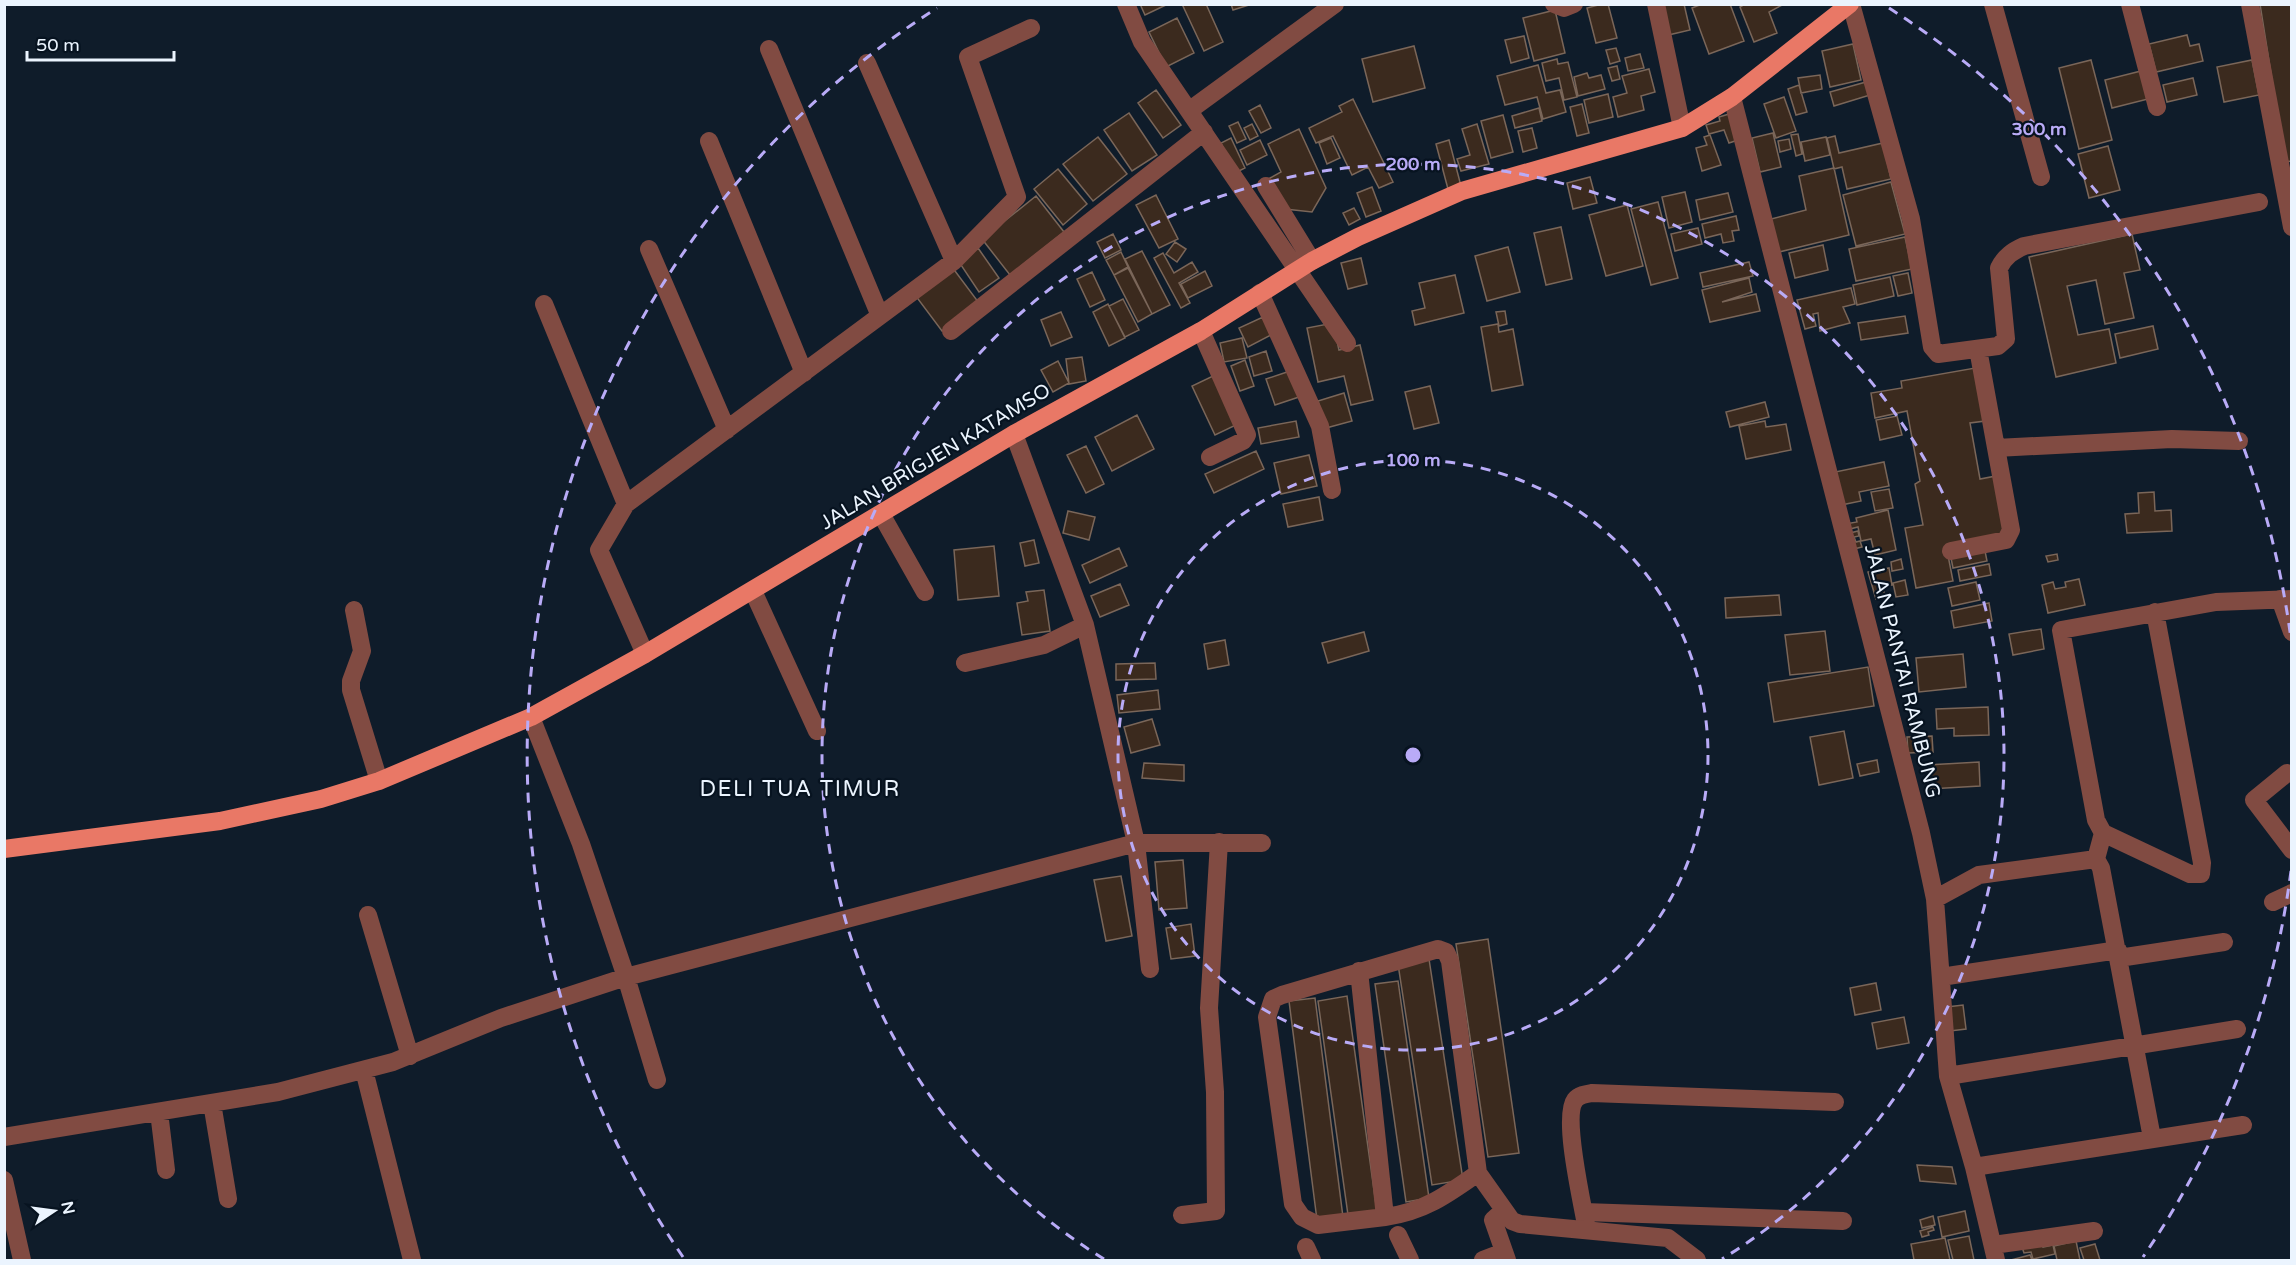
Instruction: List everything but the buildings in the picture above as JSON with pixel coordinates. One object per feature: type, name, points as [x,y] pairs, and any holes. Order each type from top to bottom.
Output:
[{"type":"main road","name":"JALAN BRIGJEN KATAMSO","points":[[4,849],[220,821],[321,798],[380,781],[531,717],[645,654],[1014,434],[1201,331],[1260,292],[1367,232],[1462,191],[1682,128],[1732,97],[1851,4]]},
{"type":"street","points":[[1126,4],[1142,42],[1204,132],[1305,266]]},
{"type":"street","points":[[1190,110],[1335,4]]},
{"type":"street","points":[[1554,4],[1563,8],[1574,4]]},
{"type":"street","points":[[1656,4],[1682,128]]},
{"type":"street","points":[[1851,4],[1911,219],[1932,346],[1938,354],[1946,355],[1998,346],[2006,339],[1999,268],[2004,259],[2014,250],[2024,246],[2259,202]]},
{"type":"street","points":[[1993,4],[2041,177]]},
{"type":"street","points":[[2130,4],[2157,107]]},
{"type":"street","points":[[2250,4],[2292,227]]},
{"type":"street","points":[[645,654],[599,550],[626,504],[954,261],[1017,197],[968,57],[1031,28]]},
{"type":"street","points":[[769,49],[880,316]]},
{"type":"street","points":[[867,63],[954,261]]},
{"type":"street","name":"JALAN PANTAI RAMBUNG","points":[[1732,97],[1921,833],[1935,899],[1948,1076],[1974,1167],[1994,1253]]},
{"type":"street","points":[[951,331],[1204,132]]},
{"type":"street","points":[[709,141],[804,373]]},
{"type":"street","points":[[1266,186],[1305,266],[1347,343]]},
{"type":"street","points":[[649,249],[727,430]]},
{"type":"street","points":[[1260,292],[1320,426],[1332,490]]},
{"type":"street","points":[[543,304],[626,504]]},
{"type":"street","points":[[1201,331],[1247,435],[1243,441],[1210,457]]},
{"type":"street","points":[[1951,551],[2006,540],[2010,535],[2009,516],[1978,350]]},
{"type":"street","points":[[1014,434],[1085,625],[1136,843],[1150,969]]},
{"type":"street","points":[[1996,448],[2172,439],[2239,441]]},
{"type":"street","points":[[881,514],[926,592]]},
{"type":"street","points":[[753,591],[817,731]]},
{"type":"street","points":[[2155,612],[2202,863],[2201,874],[2190,874],[2103,833],[2096,820],[2061,630],[2155,612],[2216,602],[2286,599],[2292,632]]},
{"type":"street","points":[[354,610],[362,651],[351,681],[351,690],[380,781]]},
{"type":"street","points":[[965,663],[1044,645],[1085,625]]},
{"type":"street","points":[[531,717],[581,844],[626,977],[657,1080]]},
{"type":"street","points":[[2287,773],[2254,800],[2292,850]]},
{"type":"street","points":[[2103,833],[2096,859],[2102,868],[2152,1138]]},
{"type":"street","points":[[4,1137],[278,1092],[364,1070],[410,1056],[501,1018],[626,977],[1136,843],[1262,843]]},
{"type":"street","points":[[1182,1215],[1216,1211],[1215,1092],[1209,1008],[1219,843]]},
{"type":"street","points":[[1935,899],[1979,875],[2096,859]]},
{"type":"street","points":[[2274,902],[2292,893]]},
{"type":"street","points":[[368,915],[410,1056]]},
{"type":"street","points":[[1941,977],[2224,942]]},
{"type":"street","points":[[1480,1174],[1438,1201],[1419,1210],[1385,1217],[1318,1225],[1302,1217],[1293,1204],[1269,1040],[1267,1017],[1273,999],[1421,953],[1438,949],[1446,952],[1450,961],[1480,1174],[1512,1221],[1520,1224],[1668,1238],[1697,1260]]},
{"type":"street","points":[[1359,971],[1385,1217]]},
{"type":"street","points":[[1948,1076],[2237,1029]]},
{"type":"street","points":[[364,1070],[412,1260]]},
{"type":"street","points":[[1587,1230],[1569,1123],[1574,1101],[1581,1096],[1592,1093],[1835,1102]]},
{"type":"street","points":[[212,1103],[228,1199]]},
{"type":"street","points":[[159,1112],[166,1170]]},
{"type":"street","points":[[1974,1167],[2243,1125]]},
{"type":"street","points":[[4,1180],[22,1260]]},
{"type":"street","points":[[1483,1260],[1506,1256],[1493,1220],[1504,1210]]},
{"type":"street","points":[[1584,1212],[1843,1221]]},
{"type":"street","points":[[1994,1253],[2094,1231]]},
{"type":"street","points":[[1398,1235],[1410,1260]]},
{"type":"district","name":"DELI TUA TIMUR","points":[[800,788]]}]
